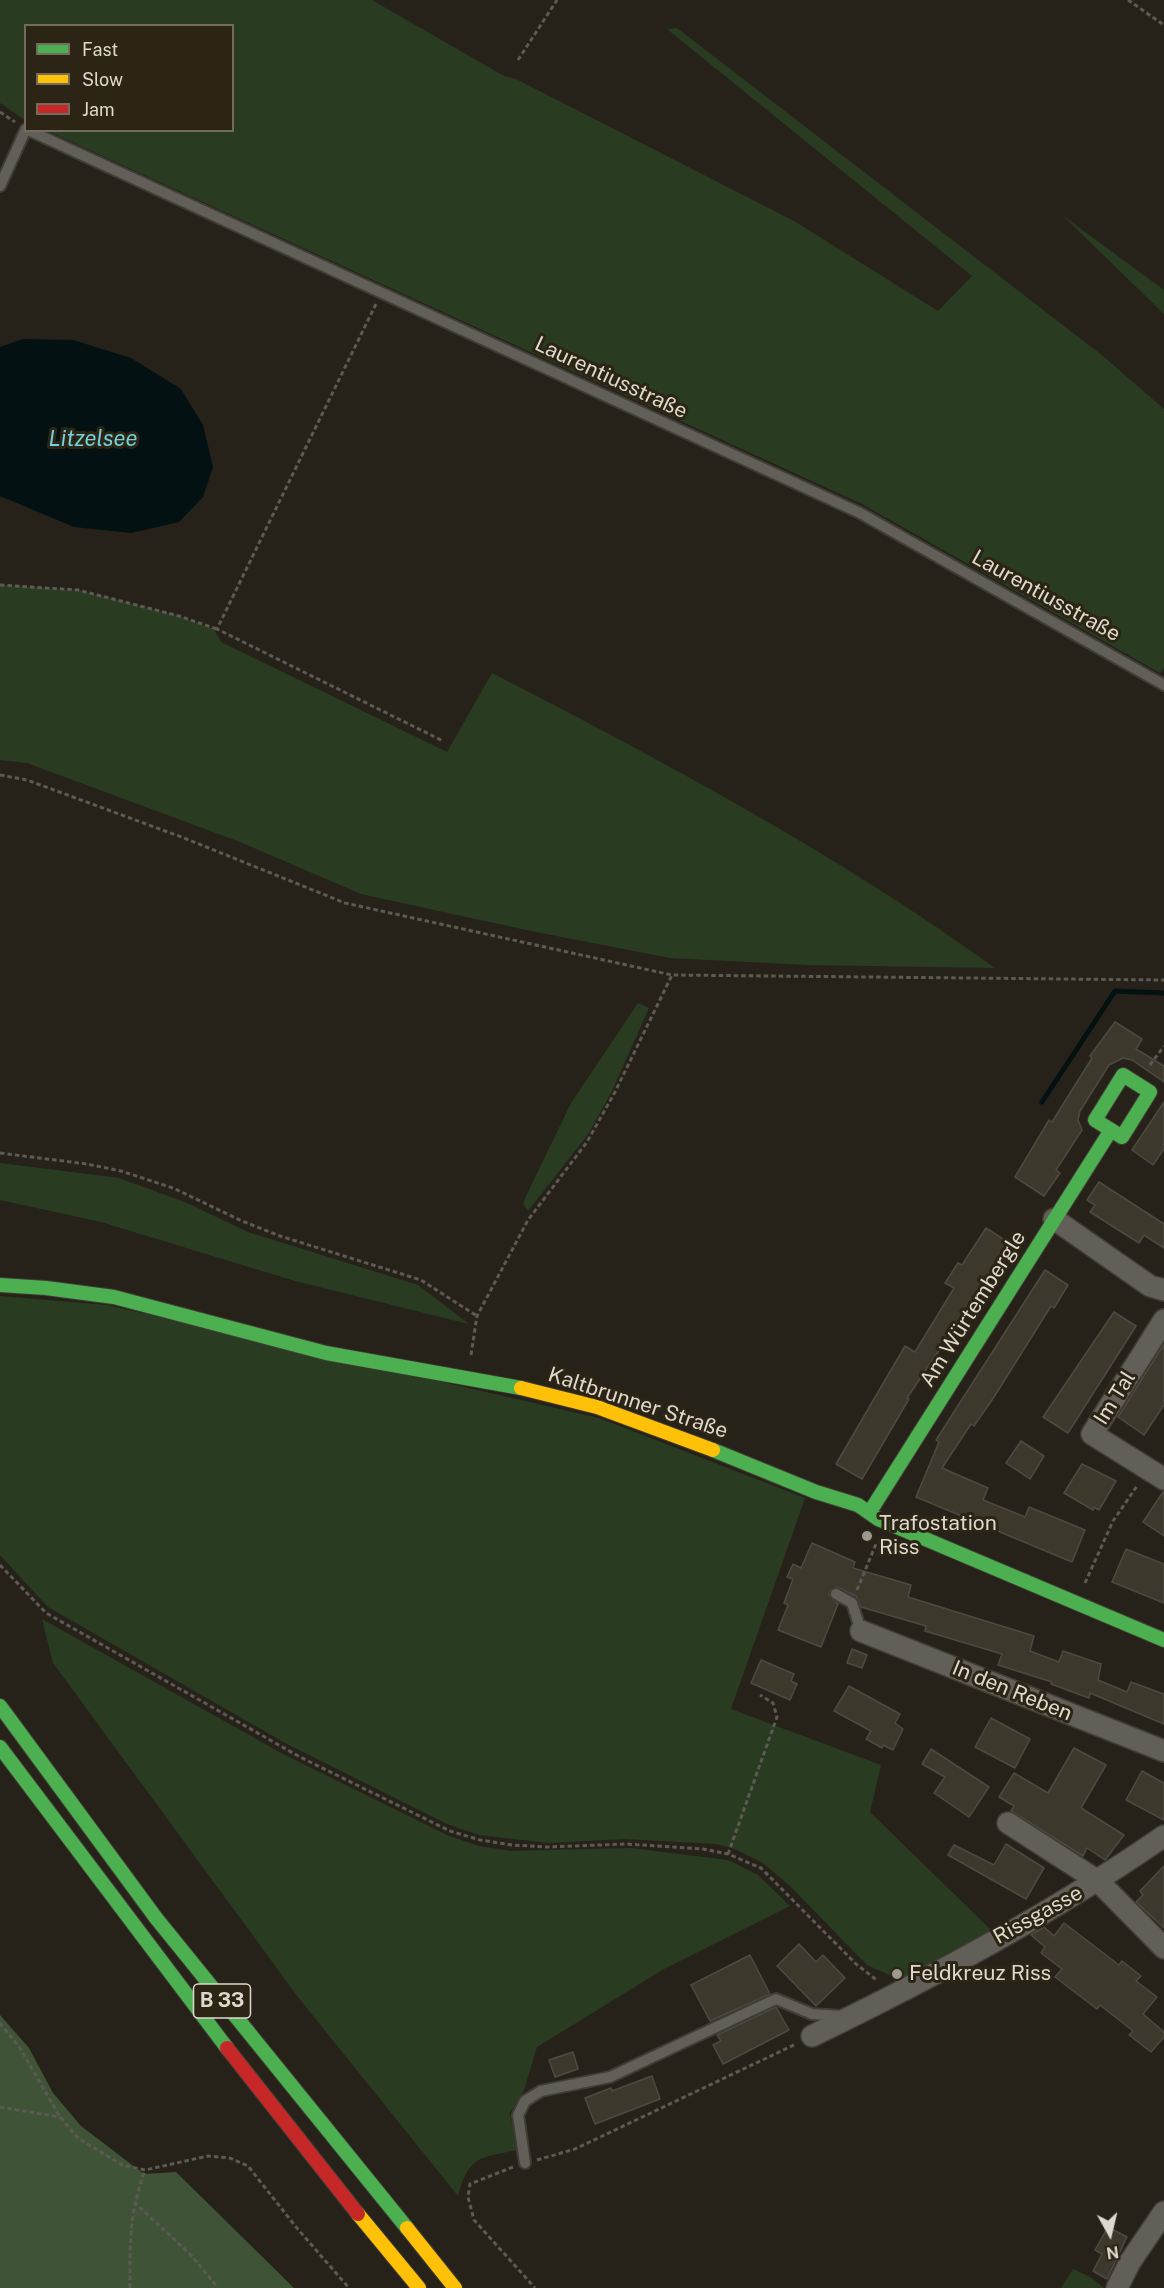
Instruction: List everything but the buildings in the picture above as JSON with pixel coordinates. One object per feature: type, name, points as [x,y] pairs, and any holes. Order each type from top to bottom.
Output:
[{"type":"main road","name":"Am Würtembergle","points":[[871,1510],[1111,1130]]},
{"type":"main road","name":"Kaltbrunner Straße","points":[[0,1285],[34,1286],[108,1296],[180,1312],[287,1344],[525,1389],[598,1408],[723,1453],[816,1492],[871,1510],[878,1519],[1164,1640]]},
{"type":"main road","name":"B 33","points":[[0,1706],[156,1918],[455,2288]]},
{"type":"main road","name":"B 33","points":[[0,1747],[147,1943],[358,2215],[419,2288]]},
{"type":"street","points":[[1054,1219],[1150,1286],[1164,1290]]},
{"type":"street","name":"Im Tal","points":[[1156,1475],[1092,1434],[1164,1320]]},
{"type":"street","name":"In den Reben","points":[[861,1631],[1164,1751]]},
{"type":"street","points":[[1008,1823],[1098,1881],[1164,1948]]},
{"type":"street","name":"Rissgasse","points":[[812,2036],[897,1994],[1098,1881],[1164,1836]]},
{"type":"street","points":[[1117,2288],[1130,2262],[1164,2212]]},
{"type":"lane","points":[[0,186],[25,132]]},
{"type":"lane","name":"Laurentiusstraße","points":[[33,132],[860,513],[1164,685]]},
{"type":"lane","points":[[836,1594],[852,1603],[861,1631]]},
{"type":"lane","points":[[525,2163],[518,2115],[525,2101],[541,2091],[610,2077],[776,1999],[812,2014],[851,2017]]},
{"type":"path","points":[[519,60],[557,0]]},
{"type":"path","points":[[1128,0],[1164,25]]},
{"type":"path","points":[[0,112],[24,128]]},
{"type":"path","points":[[217,629],[382,291]]},
{"type":"path","points":[[0,585],[78,590],[179,616],[217,629],[443,741]]},
{"type":"path","points":[[0,775],[27,780],[172,834],[345,903],[672,975],[1164,980]]},
{"type":"path","points":[[467,1378],[477,1317],[528,1220],[587,1142],[672,975]]},
{"type":"path","points":[[0,1153],[98,1166],[173,1188],[280,1236],[421,1280],[477,1317]]},
{"type":"path","points":[[1077,1603],[1113,1521],[1156,1475]]},
{"type":"path","points":[[852,1603],[874,1548]]},
{"type":"path","points":[[0,1565],[46,1613],[300,1757],[450,1831],[480,1840],[512,1845],[547,1847],[626,1844],[703,1849],[728,1854],[761,1868],[856,1964],[897,1994]]},
{"type":"path","points":[[728,1854],[777,1717],[773,1703],[760,1695]]},
{"type":"path","points":[[0,2024],[25,2056],[60,2117],[78,2138],[122,2165],[145,2170],[208,2156],[230,2158],[248,2166],[296,2227],[349,2288]]},
{"type":"path","points":[[534,2288],[474,2220],[468,2198],[470,2184],[492,2173],[575,2149],[812,2036]]},
{"type":"path","points":[[0,2107],[60,2117]]},
{"type":"path","points":[[130,2288],[130,2224],[134,2202],[145,2170]]},
{"type":"path","points":[[134,2202],[191,2255],[218,2288]]},
{"type":"green space","points":[[0,0],[372,0],[504,76],[516,79],[794,221],[938,311],[972,276],[667,29],[677,28],[1103,356],[1164,409],[1164,668],[1160,673],[862,504],[50,132],[234,132],[234,24],[24,24],[24,119],[0,103]]},
{"type":"green space","points":[[1062,215],[1164,290],[1164,314]]},
{"type":"green space","points":[[0,585],[78,590],[179,616],[214,629],[221,642],[447,752],[492,673],[686,775],[749,811],[874,886],[995,968],[808,965],[670,958],[531,931],[361,894],[240,842],[27,763],[0,760]]},
{"type":"green space","points":[[638,1003],[649,1008],[612,1091],[589,1133],[528,1211],[523,1204],[571,1103]]},
{"type":"green space","points":[[0,1163],[119,1178],[187,1203],[248,1232],[418,1285],[469,1324],[295,1281],[101,1222],[0,1200]]},
{"type":"green space","points":[[0,1296],[107,1305],[599,1418],[805,1498],[731,1709],[881,1765],[870,1812],[992,1931],[913,1978],[896,1978],[867,1965],[790,1886],[763,1863],[735,1849],[716,1844],[625,1839],[549,1843],[479,1835],[447,1824],[287,1744],[48,1607],[0,1555]]},
{"type":"green space","points":[[42,1619],[283,1754],[449,1836],[479,1846],[511,1851],[630,1848],[728,1860],[758,1875],[790,1906],[664,1969],[537,2047],[524,2090],[510,2113],[517,2150],[477,2161],[467,2173],[458,2196],[298,1997],[53,1663]]},
{"type":"green space","points":[[0,2015],[29,2048],[53,2093],[81,2126],[144,2174],[176,2172],[294,2288],[0,2288]]},
{"type":"green space","points":[[1073,2269],[1092,2278],[1104,2288],[1061,2288]]},
{"type":"water","name":"Litzelsee","points":[[23,339],[73,340],[131,358],[181,389],[203,425],[213,467],[203,497],[179,522],[131,533],[74,527],[0,496],[0,347]]},
{"type":"waterway","points":[[1042,1102],[1115,991],[1164,993]]},
{"type":"traffic: fast","points":[[871,1510],[1111,1130],[1122,1137],[1150,1092],[1123,1075],[1095,1120],[1111,1130]]},
{"type":"traffic: fast","points":[[0,1285],[46,1288],[114,1297],[326,1353],[521,1388]]},
{"type":"traffic: fast","points":[[713,1450],[816,1492],[858,1505],[878,1519],[1164,1640]]},
{"type":"traffic: fast","points":[[0,1706],[156,1918],[407,2228]]},
{"type":"traffic: fast","points":[[0,1747],[227,2048]]},
{"type":"traffic: slow","points":[[521,1388],[597,1407],[713,1450]]},
{"type":"traffic: slow","points":[[358,2214],[419,2288]]},
{"type":"traffic: slow","points":[[407,2228],[455,2288]]},
{"type":"traffic: jam","points":[[227,2048],[358,2214]]},
{"type":"place","name":"Trafostation Riss","points":[[867,1536]]},
{"type":"place","name":"Feldkreuz Riss","points":[[897,1974]]}]
